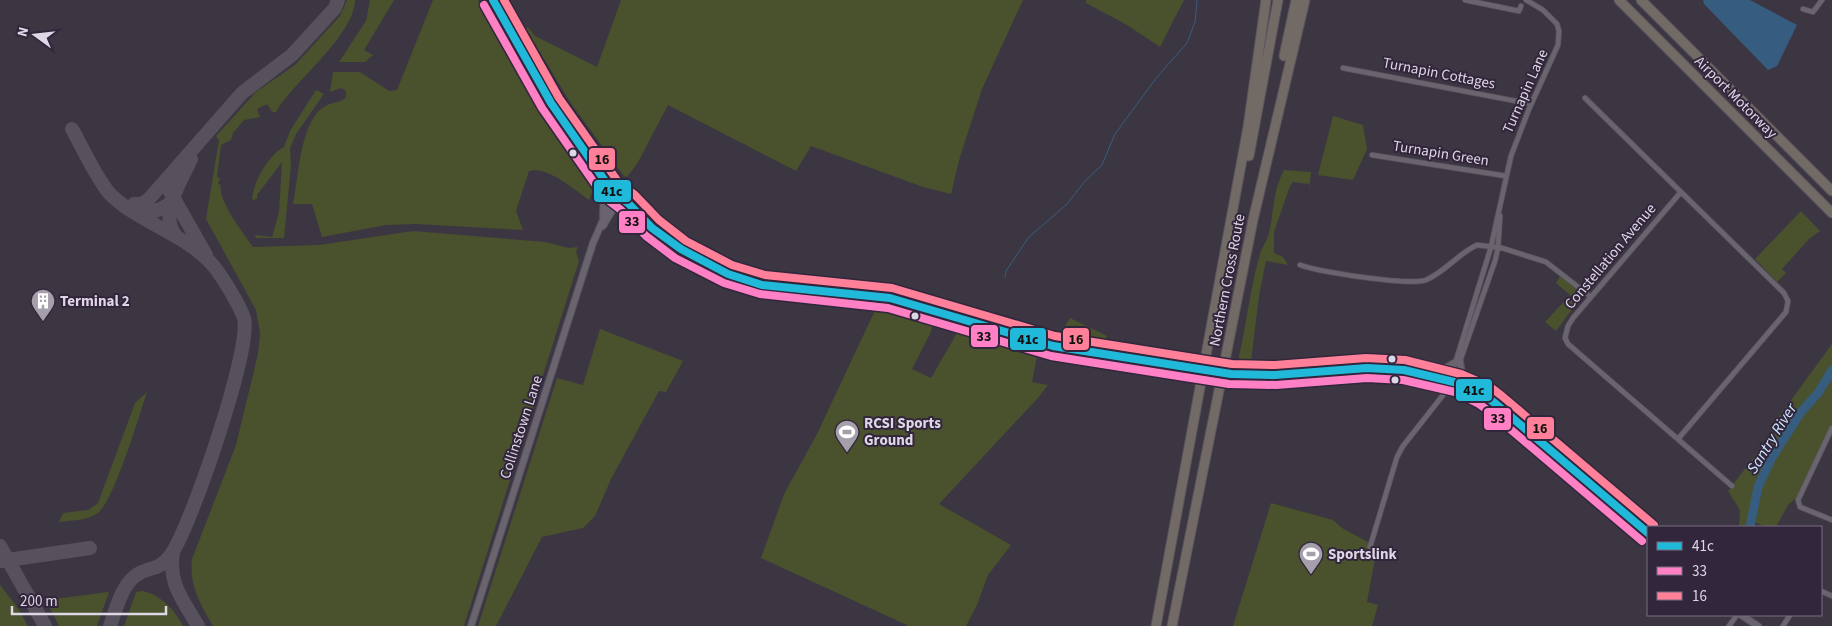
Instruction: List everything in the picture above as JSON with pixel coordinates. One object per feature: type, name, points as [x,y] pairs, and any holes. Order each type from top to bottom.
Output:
[{"type":"highway","points":[[1206,362],[1248,127],[1266,0]]},
{"type":"highway","points":[[1206,362],[1258,114],[1278,0]]},
{"type":"highway","points":[[1253,220],[1295,0]]},
{"type":"highway","name":"Northern Cross Route","points":[[1172,626],[1253,220],[1305,0]]},
{"type":"highway","name":"Airport Motorway","points":[[1618,0],[1832,213]]},
{"type":"highway","name":"Airport Motorway","points":[[1641,0],[1832,191]]},
{"type":"highway","points":[[1649,0],[1683,40]]},
{"type":"highway","name":"Northern Cross Route","points":[[1156,626],[1206,362]]},
{"type":"main road","points":[[493,0],[533,73],[612,191],[621,195]]},
{"type":"main road","points":[[502,0],[559,103],[615,180],[621,195],[642,220],[676,246],[711,266],[747,281],[780,288],[890,298],[1044,344],[1197,369]]},
{"type":"main road","points":[[598,171],[604,192],[602,219]]},
{"type":"main road","name":"Collinstown Lane","points":[[471,626],[596,236],[602,219],[614,200],[621,195]]},
{"type":"main road","name":"Collinstown Lane","points":[[596,236],[618,204],[621,195]]},
{"type":"main road","points":[[1432,376],[1457,362],[1464,386]]},
{"type":"main road","points":[[1231,374],[1276,375],[1367,368],[1404,370],[1464,386],[1484,395],[1510,414],[1647,532]]},
{"type":"main road","points":[[1741,616],[1758,626]]},
{"type":"street","points":[[1466,0],[1519,11],[1521,6]]},
{"type":"street","points":[[1499,7],[1500,0]]},
{"type":"street","name":"Turnapin Lane","points":[[1457,362],[1490,247],[1511,156],[1531,104],[1555,54],[1559,31],[1551,16],[1526,0]]},
{"type":"street","points":[[1803,9],[1813,12],[1822,0]]},
{"type":"street","name":"Turnapin Cottages","points":[[1343,68],[1531,104]]},
{"type":"street","points":[[1585,98],[1784,293],[1788,301],[1786,312],[1678,439]]},
{"type":"street","name":"Turnapin Green","points":[[1372,155],[1506,176]]},
{"type":"street","name":"Constellation Avenue","points":[[1681,192],[1591,297],[1568,326],[1565,338],[1568,344],[1732,486]]},
{"type":"street","name":"Turnapin Lane","points":[[1370,547],[1397,457],[1421,422],[1443,398],[1454,371],[1498,248],[1500,205]]},
{"type":"street","points":[[1300,265],[1357,275],[1419,282],[1435,274],[1474,246],[1490,247],[1546,262],[1591,297]]},
{"type":"street","points":[[1832,428],[1798,500],[1800,507],[1832,520]]},
{"type":"street","points":[[1729,626],[1738,616]]},
{"type":"green space","points":[[347,0],[355,0],[352,14],[345,28],[335,43],[296,86],[276,112],[272,112],[267,104],[257,109],[260,117],[244,120],[233,133],[231,140],[221,145],[217,177],[220,178],[218,184],[221,185],[223,199],[227,208],[253,247],[319,245],[413,231],[545,242],[569,248],[578,247],[576,252],[579,261],[464,626],[213,626],[196,594],[192,578],[192,559],[236,445],[258,354],[260,333],[256,310],[206,219],[219,140],[216,136],[256,92],[295,65],[340,16]]},
{"type":"green space","points":[[370,0],[394,0],[364,50],[373,55],[365,62],[339,62],[366,21]]},
{"type":"green space","points":[[433,0],[478,0],[509,58],[593,190],[589,200],[552,175],[536,170],[529,171],[516,211],[523,230],[416,224],[386,225],[322,237],[312,204],[293,204],[303,144],[311,122],[325,106],[346,97],[346,91],[341,88],[330,92],[333,72],[360,72],[389,91],[397,90]]},
{"type":"green space","points":[[621,0],[1023,0],[982,89],[960,157],[951,194],[923,187],[811,146],[796,171],[668,105],[637,164],[627,177],[624,176],[570,102],[526,29],[528,27],[535,36],[597,67]]},
{"type":"green space","points":[[1086,0],[1184,0],[1160,47],[1127,25],[1086,3]]},
{"type":"green space","points":[[316,90],[324,94],[296,134],[290,148],[291,165],[284,238],[256,238],[255,235],[272,237],[279,212],[282,162],[257,195],[257,199],[252,200],[255,185],[268,162],[284,147],[290,131]]},
{"type":"green space","points":[[1333,116],[1363,125],[1367,149],[1353,180],[1318,175]]},
{"type":"green space","points":[[1284,170],[1311,172],[1309,190],[1309,184],[1293,182],[1290,186],[1274,232],[1274,253],[1283,257],[1288,265],[1266,261],[1259,296],[1251,362],[1249,365],[1239,365],[1251,292],[1261,251],[1269,233],[1276,193]]},
{"type":"green space","points":[[1801,211],[1820,231],[1809,239],[1782,269],[1786,273],[1777,282],[1755,259]]},
{"type":"green space","points":[[1560,276],[1577,289],[1581,297],[1556,331],[1545,322],[1570,295],[1556,283]]},
{"type":"green space","name":"RCSI Sports Ground","points":[[878,304],[935,318],[930,334],[912,369],[931,378],[961,326],[1038,351],[1032,382],[1048,385],[939,504],[1011,545],[988,575],[977,605],[966,626],[909,626],[761,558],[784,494],[817,434]]},
{"type":"green space","points":[[1070,318],[1107,336],[1105,344],[1088,340],[1087,342],[1062,340],[1061,333]]},
{"type":"green space","points":[[600,329],[683,361],[666,392],[659,391],[611,479],[595,516],[583,528],[542,537],[496,626],[478,626],[557,378],[583,385]]},
{"type":"green space","points":[[1832,344],[1832,426],[1796,498],[1788,505],[1777,526],[1764,526],[1754,522],[1752,526],[1739,526],[1740,510],[1728,491],[1773,432],[1770,429]]},
{"type":"green space","points":[[147,392],[126,455],[106,503],[100,511],[91,517],[59,522],[63,513],[88,510],[98,503],[135,403]]},
{"type":"green space","name":"Sportslink","points":[[1271,503],[1333,520],[1342,528],[1377,547],[1367,602],[1378,605],[1372,626],[1233,626]]},
{"type":"green space","points":[[0,585],[18,608],[28,626],[0,626]]},
{"type":"green space","points":[[143,591],[156,596],[167,604],[183,626],[124,626],[136,592]]},
{"type":"green space","points":[[109,592],[97,626],[59,626],[46,600]]},
{"type":"water","points":[[1703,0],[1750,0],[1797,25],[1777,66],[1768,70],[1704,4]]},
{"type":"waterway","points":[[1005,277],[1006,271],[1028,238],[1067,204],[1085,181],[1102,165],[1115,134],[1157,77],[1187,43],[1195,22],[1197,0]]},
{"type":"waterway","name":"Santry River","points":[[1750,526],[1758,487],[1771,459],[1801,412],[1818,393],[1832,370]]},
{"type":"taxiway","points":[[134,204],[142,204],[149,199],[242,93],[292,55],[335,8],[338,0]]},
{"type":"taxiway","points":[[72,129],[96,173],[111,195],[122,205],[188,244],[211,263],[234,297],[244,318],[244,335],[230,398],[206,473],[181,536],[172,553],[163,563],[135,576],[126,586],[110,626]]},
{"type":"taxiway","points":[[176,236],[169,218],[170,208],[191,159]]},
{"type":"taxiway","points":[[173,172],[169,190],[206,255]]},
{"type":"taxiway","points":[[134,211],[156,211],[174,199]]},
{"type":"taxiway","points":[[0,546],[45,626]]},
{"type":"taxiway","points":[[1,561],[90,548]]},
{"type":"taxiway","points":[[173,552],[172,563],[175,583],[182,600],[198,626]]},
{"type":"tunnel","points":[[1201,370],[1225,373]]},
{"type":"transit line","name":"41c","points":[[493,0],[551,103],[612,191],[628,203],[652,228],[681,249],[728,274],[762,285],[890,298],[1053,346],[1231,374],[1275,375],[1367,368],[1404,370],[1458,383],[1484,395],[1496,404],[1647,532]]},
{"type":"transit line","name":"16","points":[[504,0],[559,98],[619,183],[635,195],[659,220],[686,241],[732,265],[765,275],[892,288],[1055,336],[1232,364],[1275,365],[1366,358],[1405,360],[1461,374],[1489,386],[1502,396],[1654,525]]},
{"type":"transit line","name":"33","points":[[484,5],[542,108],[604,197],[621,210],[646,236],[675,258],[724,283],[760,294],[888,308],[1051,356],[1229,384],[1276,385],[1367,378],[1403,380],[1455,392],[1490,412],[1642,541]]},
{"type":"place","name":"Terminal 2","points":[[43,322]]},
{"type":"place","name":"RCSI Sports Ground","points":[[847,453]]},
{"type":"place","name":"Sportslink","points":[[1311,575]]}]
